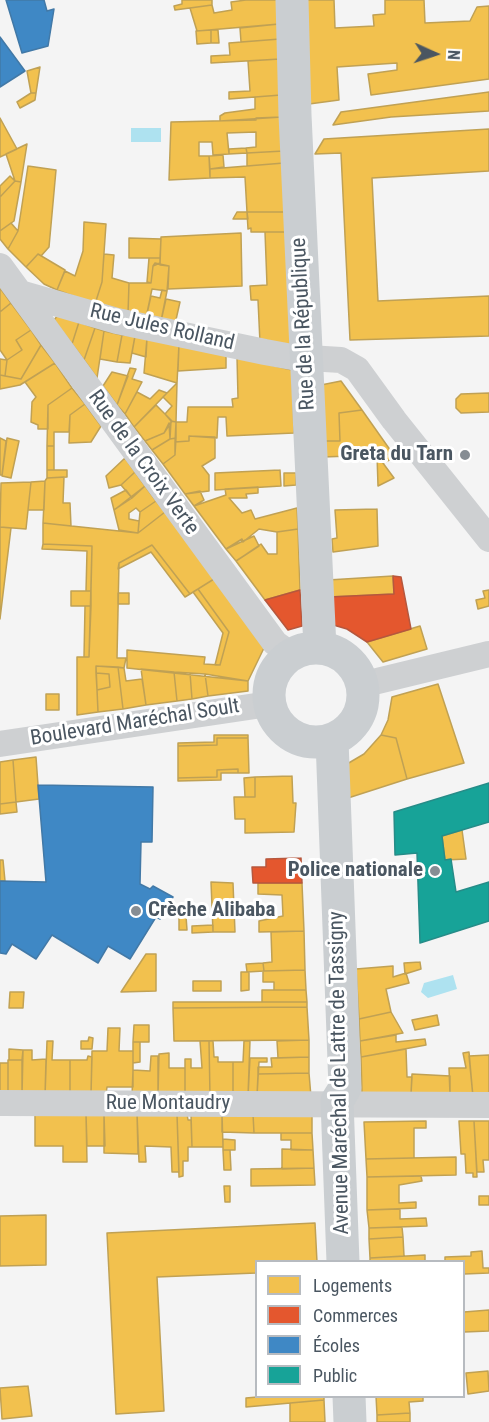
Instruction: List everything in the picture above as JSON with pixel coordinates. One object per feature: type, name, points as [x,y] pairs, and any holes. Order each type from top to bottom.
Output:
[{"type":"main road","name":"Rue de la République","points":[[292,0],[306,358],[306,651]]},
{"type":"main road","points":[[306,651],[334,652],[347,660],[356,671],[361,685],[362,699],[359,712],[352,724],[320,741],[294,737],[283,729],[269,704],[273,676],[281,664],[306,651]]},
{"type":"main road","points":[[320,741],[322,1078],[327,1091],[337,1103]]},
{"type":"main road","name":"Avenue Maréchal de Lattre de Tassigny","points":[[337,1103],[343,1260]]},
{"type":"main road","points":[[349,1398],[350,1422]]},
{"type":"street","name":"Rue de la Croix Verte","points":[[0,266],[275,643],[306,651]]},
{"type":"street","name":"Rue Jules Rolland","points":[[20,292],[117,321],[306,358],[341,360],[357,369],[394,420],[489,539]]},
{"type":"street","points":[[361,685],[489,654]]},
{"type":"street","name":"Boulevard Maréchal Soult","points":[[0,744],[269,704]]},
{"type":"street","name":"Rue Montaudry","points":[[0,1103],[489,1105]]},
{"type":"water","points":[[131,128],[161,128],[161,142],[131,142]]},
{"type":"water","points":[[453,975],[457,989],[428,998],[421,992],[424,983]]},
{"type":"building: Logements","points":[[182,0],[212,0],[212,5],[175,10],[174,6],[182,4]]},
{"type":"building: Logements","points":[[278,0],[279,24],[197,31],[190,8],[212,5],[214,13],[232,10],[231,2]]},
{"type":"building: Logements","points":[[304,0],[334,0],[335,28],[374,26],[373,15],[385,14],[385,0],[424,0],[425,23],[470,21],[477,7],[489,6],[489,79],[371,95],[368,74],[397,70],[397,63],[337,67],[339,100],[309,104]]},
{"type":"building: Logements","points":[[279,24],[280,39],[241,42],[240,28]]},
{"type":"building: Logements","points":[[211,30],[211,43],[197,44],[196,31]]},
{"type":"building: Logements","points":[[211,30],[218,30],[219,43],[211,43]]},
{"type":"building: Logements","points":[[280,39],[280,59],[211,63],[211,56],[230,55],[229,43]]},
{"type":"building: Logements","points":[[280,59],[281,95],[229,99],[229,92],[250,91],[248,61]]},
{"type":"building: Logements","points":[[40,67],[36,93],[31,93],[27,71]]},
{"type":"building: Logements","points":[[489,92],[489,111],[391,117],[333,125],[341,112]]},
{"type":"building: Logements","points":[[31,93],[36,93],[35,100],[20,108],[17,102]]},
{"type":"building: Logements","points":[[281,95],[282,117],[220,121],[220,116],[225,113],[255,109],[255,97]]},
{"type":"building: Logements","points":[[282,117],[284,151],[247,153],[246,148],[256,147],[256,132],[227,133],[229,154],[213,155],[212,142],[199,142],[199,156],[209,156],[210,178],[169,180],[171,122],[256,120],[256,118]]},
{"type":"building: Logements","points":[[0,118],[17,149],[0,157]]},
{"type":"building: Logements","points":[[489,129],[489,171],[372,178],[378,301],[489,296],[489,336],[350,340],[341,153],[315,154],[324,139]]},
{"type":"building: Logements","points":[[27,144],[21,182],[15,181],[6,154]]},
{"type":"building: Logements","points":[[246,148],[247,153],[229,154],[229,149]]},
{"type":"building: Logements","points":[[284,151],[284,163],[247,166],[247,153]]},
{"type":"building: Logements","points":[[223,155],[224,167],[210,169],[209,156]]},
{"type":"building: Logements","points":[[284,163],[286,212],[247,212],[245,177],[210,178],[210,169]]},
{"type":"building: Logements","points":[[28,166],[56,170],[49,247],[41,256],[38,254],[26,267],[8,249],[18,231]]},
{"type":"building: Logements","points":[[10,176],[15,181],[0,197],[0,186]]},
{"type":"building: Logements","points":[[15,181],[21,182],[14,221],[0,231],[0,197]]},
{"type":"building: Logements","points":[[237,212],[247,212],[248,219],[233,219]]},
{"type":"building: Logements","points":[[247,212],[286,212],[287,232],[251,232],[251,228],[248,229]]},
{"type":"building: Logements","points":[[84,222],[106,224],[102,282],[95,304],[57,290],[65,271],[75,276],[83,251]]},
{"type":"building: Logements","points":[[11,223],[18,231],[8,249],[0,239],[0,231]]},
{"type":"building: Logements","points":[[265,232],[287,232],[291,347],[260,343],[258,300],[251,300],[250,286],[267,285]]},
{"type":"building: Logements","points":[[241,233],[242,286],[168,289],[169,266],[160,265],[161,237]]},
{"type":"building: Logements","points":[[129,238],[161,239],[160,258],[129,258]]},
{"type":"building: Logements","points":[[38,254],[65,270],[57,290],[44,284],[26,267]]},
{"type":"building: Logements","points":[[104,254],[114,255],[112,278],[129,283],[128,314],[95,304],[102,282]]},
{"type":"building: Logements","points":[[149,258],[160,258],[160,263],[153,266],[151,283],[147,282]]},
{"type":"building: Logements","points":[[155,263],[169,266],[167,291],[152,289],[146,318],[128,314],[129,283],[151,283]]},
{"type":"building: Logements","points":[[0,288],[11,303],[0,312]]},
{"type":"building: Logements","points":[[162,290],[167,291],[161,321],[146,318],[151,296],[160,298]]},
{"type":"building: Logements","points":[[166,299],[180,302],[175,324],[161,321]]},
{"type":"building: Logements","points":[[11,303],[31,330],[16,340],[22,350],[7,360],[0,350],[0,312]]},
{"type":"building: Logements","points":[[58,315],[79,322],[72,344],[54,320]]},
{"type":"building: Logements","points":[[79,322],[95,328],[84,360],[72,344]]},
{"type":"building: Logements","points":[[95,328],[104,331],[97,378],[84,360]]},
{"type":"building: Logements","points":[[31,330],[41,345],[21,379],[5,376],[7,360],[22,350],[16,340]]},
{"type":"building: Logements","points":[[104,331],[122,335],[117,362],[100,359]]},
{"type":"building: Logements","points":[[122,335],[135,336],[130,363],[117,362]]},
{"type":"building: Logements","points":[[135,336],[147,338],[146,357],[132,353]]},
{"type":"building: Logements","points":[[147,338],[179,344],[177,383],[144,373]]},
{"type":"building: Logements","points":[[179,344],[226,355],[226,368],[178,371]]},
{"type":"building: Logements","points":[[41,345],[55,363],[20,385],[0,389],[0,375],[21,379]]},
{"type":"building: Logements","points":[[237,357],[292,370],[294,433],[227,436],[226,417],[218,417],[217,438],[189,436],[189,441],[175,442],[176,422],[187,422],[188,407],[233,407],[232,399],[238,398]]},
{"type":"building: Logements","points":[[0,359],[7,360],[5,376],[0,375]]},
{"type":"building: Logements","points":[[55,363],[72,388],[48,405],[48,429],[38,429],[38,425],[31,422],[32,402],[36,397],[25,382]]},
{"type":"building: Logements","points":[[130,368],[136,369],[132,379],[142,382],[125,414],[117,405]]},
{"type":"building: Logements","points":[[112,372],[128,376],[117,405],[103,386]]},
{"type":"building: Logements","points":[[341,381],[362,410],[339,413],[340,441],[323,441],[321,385]]},
{"type":"building: Logements","points":[[177,383],[176,422],[171,421],[165,414],[172,406],[163,397]]},
{"type":"building: Logements","points":[[72,388],[85,404],[70,415],[69,432],[54,432],[54,446],[47,446],[48,405]]},
{"type":"building: Logements","points":[[159,390],[167,393],[134,427],[125,414],[137,392],[150,399]]},
{"type":"building: Logements","points":[[489,393],[489,412],[461,413],[456,408],[456,399],[461,394]]},
{"type":"building: Logements","points":[[85,404],[101,426],[91,442],[69,443],[70,415]]},
{"type":"building: Logements","points":[[156,405],[172,421],[164,433],[145,441],[134,427]]},
{"type":"building: Logements","points":[[362,410],[393,454],[323,457],[323,441],[340,441],[339,413]]},
{"type":"building: Logements","points":[[171,421],[176,422],[176,438],[170,439]]},
{"type":"building: Logements","points":[[169,423],[170,439],[152,450],[145,441],[164,433]]},
{"type":"building: Logements","points":[[189,436],[215,437],[215,458],[202,466],[209,475],[209,491],[185,494],[163,464],[175,455],[175,442],[189,441]]},
{"type":"building: Logements","points":[[0,438],[6,441],[2,475],[0,475]]},
{"type":"building: Logements","points":[[7,438],[19,441],[11,478],[2,476]]},
{"type":"building: Logements","points":[[176,438],[175,455],[163,464],[152,450]]},
{"type":"building: Logements","points":[[47,446],[54,446],[54,470],[47,470]]},
{"type":"building: Logements","points":[[393,454],[396,457],[383,463],[377,455]]},
{"type":"building: Logements","points":[[377,455],[394,478],[378,486]]},
{"type":"building: Logements","points":[[125,458],[135,472],[121,485],[109,488],[106,476]]},
{"type":"building: Logements","points":[[47,470],[67,470],[67,477],[47,478]]},
{"type":"building: Logements","points":[[280,470],[281,486],[215,490],[215,473]]},
{"type":"building: Logements","points":[[135,472],[145,486],[132,498],[121,485]]},
{"type":"building: Logements","points":[[284,473],[296,473],[296,485],[284,486]]},
{"type":"building: Logements","points":[[64,477],[63,503],[70,503],[71,526],[43,523],[45,481],[47,478]]},
{"type":"building: Logements","points":[[45,481],[44,510],[28,510],[31,482]]},
{"type":"building: Logements","points":[[31,482],[26,529],[0,527],[1,483]]},
{"type":"building: Logements","points":[[145,486],[156,501],[140,512],[136,508],[129,513],[129,519],[139,521],[138,533],[119,530],[114,510]]},
{"type":"building: Logements","points":[[258,487],[258,493],[246,494],[247,498],[229,498],[242,513],[251,510],[255,519],[297,508],[298,529],[277,532],[259,529],[243,542],[242,539],[226,549],[194,506],[226,495],[225,489]]},
{"type":"building: Logements","points":[[126,490],[132,498],[114,510],[111,498]]},
{"type":"building: Logements","points":[[200,491],[204,500],[194,506],[185,494]]},
{"type":"building: Logements","points":[[156,501],[165,512],[138,533],[140,512]]},
{"type":"building: Logements","points":[[377,509],[378,546],[333,552],[332,539],[337,538],[335,510]]},
{"type":"building: Logements","points":[[165,512],[214,579],[190,594],[152,545],[119,563],[117,658],[126,658],[124,668],[96,666],[98,712],[77,715],[77,657],[89,657],[92,546],[43,544],[43,523],[138,533]]},
{"type":"building: Logements","points":[[0,527],[11,528],[0,619]]},
{"type":"building: Logements","points":[[298,529],[300,590],[265,600],[236,561],[261,544],[268,554],[277,554],[277,532]]},
{"type":"building: Logements","points":[[254,536],[259,546],[236,561],[226,549]]},
{"type":"building: Logements","points":[[43,544],[92,546],[91,591],[86,591],[87,551],[42,549]]},
{"type":"building: Logements","points":[[152,545],[190,594],[185,597],[151,552],[118,569],[119,563]]},
{"type":"building: Logements","points":[[393,576],[394,594],[329,597],[328,580]]},
{"type":"building: Logements","points":[[214,579],[264,648],[248,681],[127,668],[127,650],[205,657],[204,664],[220,665],[229,632],[198,589]]},
{"type":"building: Logements","points":[[198,589],[229,632],[220,665],[215,665],[223,633],[193,592]]},
{"type":"building: Logements","points":[[489,590],[489,606],[478,609],[476,600],[485,598],[483,591]]},
{"type":"building: Logements","points":[[71,591],[91,591],[91,606],[71,606]]},
{"type":"building: Logements","points":[[118,593],[129,593],[129,604],[118,604]]},
{"type":"building: Logements","points":[[85,606],[91,606],[89,657],[84,657]]},
{"type":"building: Logements","points":[[420,626],[427,649],[383,662],[367,642]]},
{"type":"building: Logements","points":[[96,666],[118,667],[123,709],[98,712],[97,690],[110,687],[109,674],[96,673]]},
{"type":"building: Logements","points":[[118,667],[124,668],[126,681],[142,679],[146,705],[123,709]]},
{"type":"building: Logements","points":[[141,669],[174,672],[177,701],[146,705]]},
{"type":"building: Logements","points":[[174,672],[190,673],[192,699],[177,701]]},
{"type":"building: Logements","points":[[96,673],[109,674],[110,687],[97,690]]},
{"type":"building: Logements","points":[[190,673],[205,674],[208,696],[192,699]]},
{"type":"building: Logements","points":[[205,674],[248,681],[248,691],[208,696]]},
{"type":"building: Logements","points":[[438,684],[464,763],[407,779],[396,738],[381,735],[388,720],[392,697]]},
{"type":"building: Logements","points":[[46,694],[59,694],[59,710],[46,710]]},
{"type":"building: Logements","points":[[214,735],[248,735],[248,738],[217,738],[217,745],[178,746],[178,743],[214,742]]},
{"type":"building: Logements","points":[[381,735],[396,738],[407,779],[348,798],[347,764],[364,754]]},
{"type":"building: Logements","points":[[217,738],[248,738],[249,773],[238,773],[238,769],[217,770],[217,777],[178,778],[178,746],[217,745]]},
{"type":"building: Logements","points":[[36,757],[39,799],[16,802],[13,760]]},
{"type":"building: Logements","points":[[13,760],[16,802],[0,804],[0,762]]},
{"type":"building: Logements","points":[[238,769],[238,773],[221,773],[221,780],[178,781],[178,778],[217,777],[217,770]]},
{"type":"building: Logements","points":[[292,776],[293,803],[296,803],[294,832],[245,833],[245,819],[235,819],[234,797],[255,797],[255,777]]},
{"type":"building: Logements","points":[[255,777],[255,797],[245,797],[244,778]]},
{"type":"building: Logements","points":[[16,802],[17,812],[0,814],[0,804]]},
{"type":"building: Logements","points":[[462,830],[466,859],[445,860],[442,836]]},
{"type":"building: Logements","points":[[0,860],[3,860],[5,881],[0,881]]},
{"type":"building: Logements","points":[[211,882],[233,883],[235,932],[213,932]]},
{"type":"building: Logements","points":[[258,883],[302,883],[304,931],[259,932],[259,921],[283,916],[282,895],[258,894]]},
{"type":"building: Logements","points":[[179,916],[186,916],[187,930],[179,930]]},
{"type":"building: Logements","points":[[213,925],[213,932],[192,933],[192,926]]},
{"type":"building: Logements","points":[[304,931],[305,970],[264,971],[263,963],[272,962],[271,932]]},
{"type":"building: Logements","points":[[146,954],[156,954],[156,991],[121,992]]},
{"type":"building: Logements","points":[[420,962],[421,969],[405,974],[404,963]]},
{"type":"building: Logements","points":[[263,963],[264,971],[247,972],[246,964]]},
{"type":"building: Logements","points":[[393,966],[393,977],[406,973],[409,983],[386,989],[391,1012],[359,1019],[356,969]]},
{"type":"building: Logements","points":[[305,970],[306,990],[274,990],[274,982],[263,982],[263,971]]},
{"type":"building: Logements","points":[[241,972],[249,972],[249,990],[241,991]]},
{"type":"building: Logements","points":[[193,981],[221,981],[221,991],[193,991]]},
{"type":"building: Logements","points":[[262,990],[306,990],[307,1002],[262,1002]]},
{"type":"building: Logements","points":[[10,992],[24,992],[23,1008],[9,1008]]},
{"type":"building: Logements","points":[[173,1002],[307,1002],[307,1007],[173,1008]]},
{"type":"building: Logements","points":[[307,1007],[309,1040],[174,1041],[173,1008]]},
{"type":"building: Logements","points":[[391,1012],[403,1033],[360,1041],[359,1019]]},
{"type":"building: Logements","points":[[437,1015],[439,1025],[415,1030],[412,1020]]},
{"type":"building: Logements","points":[[134,1025],[149,1025],[149,1042],[133,1042]]},
{"type":"building: Logements","points":[[108,1028],[120,1028],[119,1051],[133,1051],[133,1087],[107,1087],[106,1094],[91,1094],[92,1051],[107,1051]]},
{"type":"building: Logements","points":[[396,1035],[396,1042],[425,1039],[426,1045],[361,1057],[360,1041]]},
{"type":"building: Logements","points":[[89,1037],[93,1038],[92,1049],[81,1049],[81,1041],[88,1041]]},
{"type":"building: Logements","points":[[309,1040],[309,1057],[278,1058],[277,1041]]},
{"type":"building: Logements","points":[[47,1041],[53,1041],[52,1060],[70,1060],[70,1096],[45,1096]]},
{"type":"building: Logements","points":[[200,1041],[209,1041],[210,1096],[185,1096],[185,1059],[191,1059],[191,1068],[202,1068]]},
{"type":"building: Logements","points":[[209,1041],[213,1041],[214,1057],[218,1057],[218,1062],[233,1062],[233,1096],[210,1096]]},
{"type":"building: Logements","points":[[244,1041],[250,1041],[248,1096],[233,1096],[233,1062],[243,1062]]},
{"type":"building: Logements","points":[[133,1042],[140,1042],[140,1062],[133,1063]]},
{"type":"building: Logements","points":[[9,1049],[23,1050],[22,1060],[9,1060]]},
{"type":"building: Logements","points":[[406,1049],[407,1077],[412,1077],[411,1094],[362,1093],[361,1057]]},
{"type":"building: Logements","points":[[23,1050],[32,1050],[32,1060],[46,1059],[45,1096],[22,1096]]},
{"type":"building: Logements","points":[[469,1052],[473,1097],[450,1095],[449,1068],[466,1068],[463,1053]]},
{"type":"building: Logements","points":[[169,1053],[169,1068],[185,1068],[185,1096],[158,1096],[159,1054]]},
{"type":"building: Logements","points":[[489,1055],[489,1098],[473,1097],[469,1056]]},
{"type":"building: Logements","points":[[88,1056],[92,1057],[91,1094],[70,1096],[70,1060],[87,1060]]},
{"type":"building: Logements","points":[[151,1056],[158,1056],[158,1096],[132,1096],[133,1070],[150,1071]]},
{"type":"building: Logements","points":[[309,1057],[309,1073],[258,1074],[258,1067],[272,1067],[271,1058]]},
{"type":"building: Logements","points":[[250,1058],[267,1058],[267,1062],[259,1062],[257,1096],[248,1096]]},
{"type":"building: Logements","points":[[8,1060],[22,1060],[22,1096],[8,1096]]},
{"type":"building: Logements","points":[[0,1063],[8,1063],[8,1096],[0,1096]]},
{"type":"building: Logements","points":[[309,1073],[311,1097],[257,1096],[258,1074]]},
{"type":"building: Logements","points":[[412,1074],[450,1076],[450,1095],[411,1094]]},
{"type":"building: Logements","points":[[35,1113],[86,1114],[87,1162],[63,1162],[63,1146],[35,1146]]},
{"type":"building: Logements","points":[[137,1113],[177,1114],[179,1172],[172,1172],[171,1147],[145,1146],[146,1162],[139,1162]]},
{"type":"building: Logements","points":[[137,1113],[138,1154],[104,1153],[104,1114]]},
{"type":"building: Logements","points":[[86,1114],[104,1114],[105,1146],[87,1146]]},
{"type":"building: Logements","points":[[177,1114],[187,1114],[188,1120],[191,1120],[192,1147],[188,1147],[188,1161],[183,1161],[183,1176],[179,1177]]},
{"type":"building: Logements","points":[[191,1114],[222,1114],[223,1147],[192,1147]]},
{"type":"building: Logements","points":[[222,1114],[253,1114],[254,1133],[222,1132]]},
{"type":"building: Logements","points":[[253,1114],[312,1114],[312,1133],[254,1133]]},
{"type":"building: Logements","points":[[426,1121],[426,1128],[414,1128],[414,1158],[366,1159],[364,1122]]},
{"type":"building: Logements","points":[[459,1121],[474,1121],[477,1177],[473,1177],[473,1173],[466,1173],[465,1154],[461,1154]]},
{"type":"building: Logements","points":[[474,1121],[489,1121],[489,1160],[483,1160],[484,1172],[477,1172]]},
{"type":"building: Logements","points":[[281,1133],[312,1133],[313,1150],[291,1150],[291,1140],[281,1140]]},
{"type":"building: Logements","points":[[223,1139],[235,1140],[235,1150],[223,1150]]},
{"type":"building: Logements","points":[[282,1149],[313,1150],[314,1168],[282,1169]]},
{"type":"building: Logements","points":[[223,1150],[230,1150],[231,1170],[224,1170]]},
{"type":"building: Logements","points":[[456,1157],[456,1175],[367,1177],[366,1159]]},
{"type":"building: Logements","points":[[314,1168],[315,1185],[251,1186],[251,1169]]},
{"type":"building: Logements","points":[[421,1176],[422,1181],[399,1185],[399,1203],[416,1202],[416,1208],[367,1210],[367,1177]]},
{"type":"building: Logements","points":[[224,1186],[230,1186],[230,1202],[225,1202]]},
{"type":"building: Logements","points":[[479,1196],[489,1196],[489,1205],[479,1205]]},
{"type":"building: Logements","points":[[400,1209],[400,1219],[426,1218],[427,1226],[369,1228],[367,1210]]},
{"type":"building: Logements","points":[[46,1215],[46,1265],[0,1266],[0,1216]]},
{"type":"building: Logements","points":[[315,1223],[317,1260],[255,1260],[255,1273],[157,1277],[164,1411],[116,1414],[107,1233]]},
{"type":"building: Logements","points":[[402,1227],[403,1237],[369,1239],[369,1228]]},
{"type":"building: Logements","points":[[403,1237],[404,1256],[370,1258],[369,1239]]},
{"type":"building: Logements","points":[[482,1251],[483,1268],[489,1268],[489,1273],[465,1274],[465,1260],[445,1260],[445,1257],[471,1256],[471,1252]]},
{"type":"building: Logements","points":[[425,1255],[425,1260],[370,1260],[370,1258]]},
{"type":"building: Logements","points":[[489,1310],[489,1331],[465,1332],[465,1312]]},
{"type":"building: Logements","points":[[488,1371],[489,1391],[468,1394],[466,1373]]},
{"type":"building: Logements","points":[[28,1386],[32,1416],[2,1419],[0,1388]]},
{"type":"building: Logements","points":[[246,1398],[324,1398],[324,1400],[246,1407]]},
{"type":"building: Logements","points":[[376,1398],[423,1398],[423,1401],[409,1402],[410,1413],[377,1415]]},
{"type":"building: Logements","points":[[324,1400],[325,1422],[290,1422],[290,1403]]},
{"type":"building: Logements","points":[[410,1413],[410,1422],[377,1422],[377,1415]]},
{"type":"building: Commerces","points":[[393,576],[401,577],[411,629],[367,642],[347,629],[330,624],[329,597],[394,594]]},
{"type":"building: Commerces","points":[[300,590],[302,626],[288,630],[265,600]]},
{"type":"building: Commerces","points":[[301,858],[302,883],[253,883],[252,867],[266,867],[266,859]]},
{"type":"building: Écoles","points":[[6,0],[44,0],[47,11],[54,9],[48,46],[22,53]]},
{"type":"building: Écoles","points":[[0,37],[25,71],[0,87]]},
{"type":"building: Écoles","points":[[38,785],[153,787],[152,842],[141,842],[140,884],[150,889],[153,886],[173,897],[160,919],[156,917],[130,959],[108,946],[98,963],[52,935],[36,959],[12,944],[6,954],[0,953],[0,881],[46,882]]},
{"type":"building: Public","name":"Police nationale","points":[[489,783],[489,822],[442,836],[445,860],[451,859],[456,892],[489,882],[489,921],[420,943],[417,853],[395,855],[394,812]]},
{"type":"place","name":"Greta du Tarn","points":[[465,455]]},
{"type":"place","name":"Police nationale","points":[[435,871]]},
{"type":"place","name":"Crèche Alibaba","points":[[136,911]]}]
